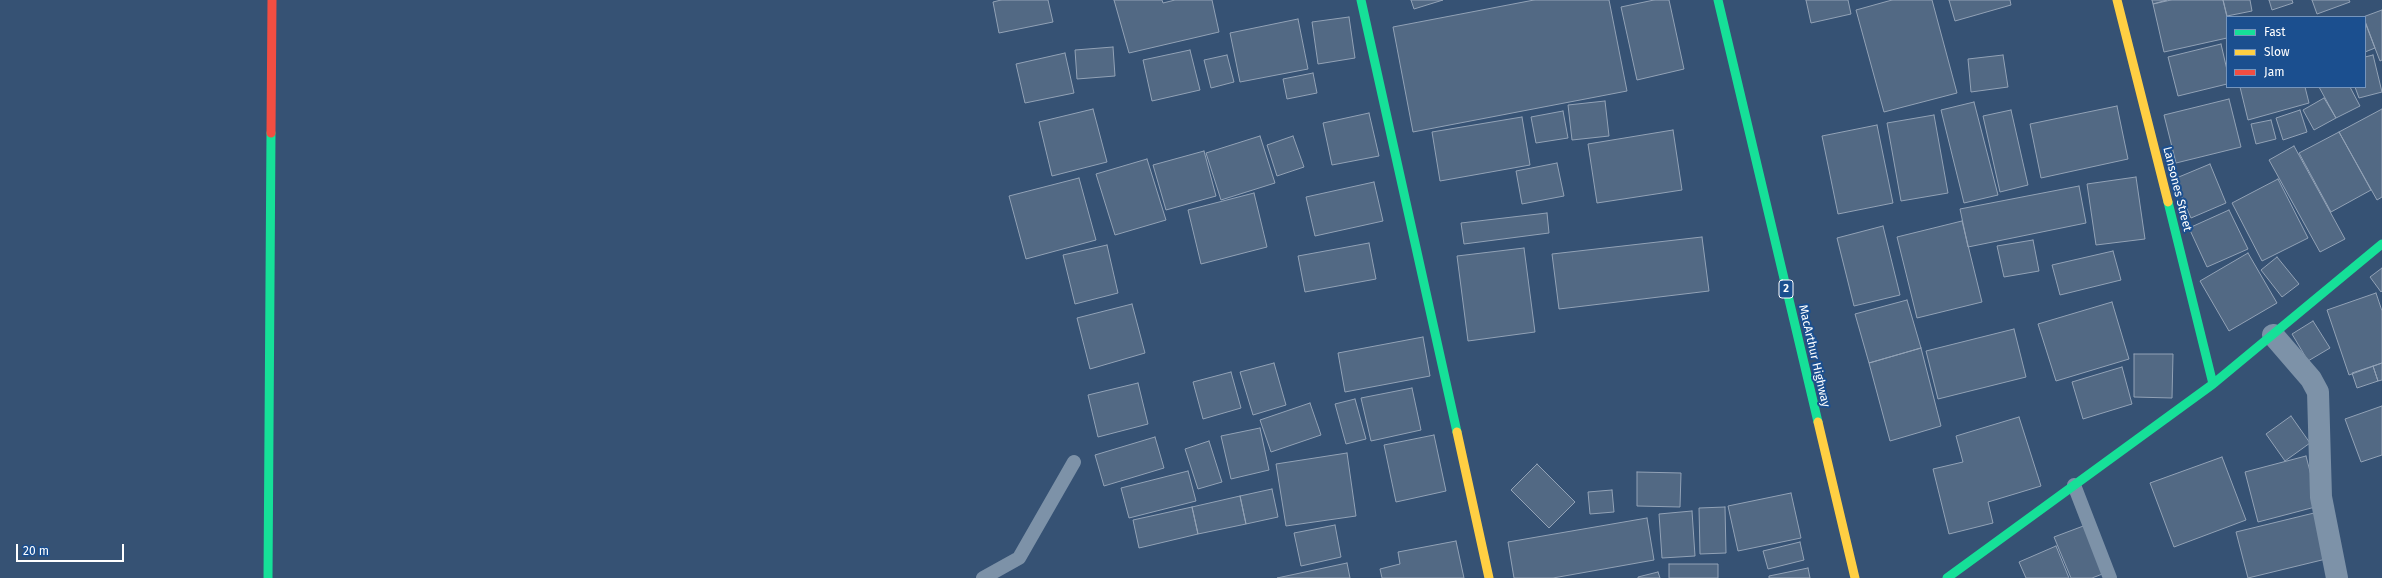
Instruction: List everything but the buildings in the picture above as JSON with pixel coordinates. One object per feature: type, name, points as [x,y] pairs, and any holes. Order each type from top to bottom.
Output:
[{"type":"main road","points":[[268,578],[272,0]]},
{"type":"main road","points":[[1361,0],[1490,578]]},
{"type":"main road","name":"MacArthur Highway","points":[[1718,0],[1855,578]]},
{"type":"main road","name":"Lansones Street","points":[[2117,0],[2213,384]]},
{"type":"main road","points":[[1947,578],[2213,384],[2382,244]]},
{"type":"street","points":[[2273,334],[2311,379],[2318,392],[2321,497],[2337,578]]},
{"type":"lane","points":[[983,578],[1019,558],[1074,462]]},
{"type":"lane","points":[[2074,485],[2110,578]]},
{"type":"traffic: fast","points":[[1361,0],[1457,432]]},
{"type":"traffic: fast","points":[[1718,0],[1818,422]]},
{"type":"traffic: fast","points":[[268,578],[271,133]]},
{"type":"traffic: fast","points":[[2168,202],[2213,384]]},
{"type":"traffic: fast","points":[[1947,578],[2213,384],[2382,244]]},
{"type":"traffic: slow","points":[[2117,0],[2168,202]]},
{"type":"traffic: slow","points":[[1818,422],[1855,578]]},
{"type":"traffic: slow","points":[[1457,432],[1489,578]]},
{"type":"traffic: jam","points":[[271,133],[272,0]]}]
